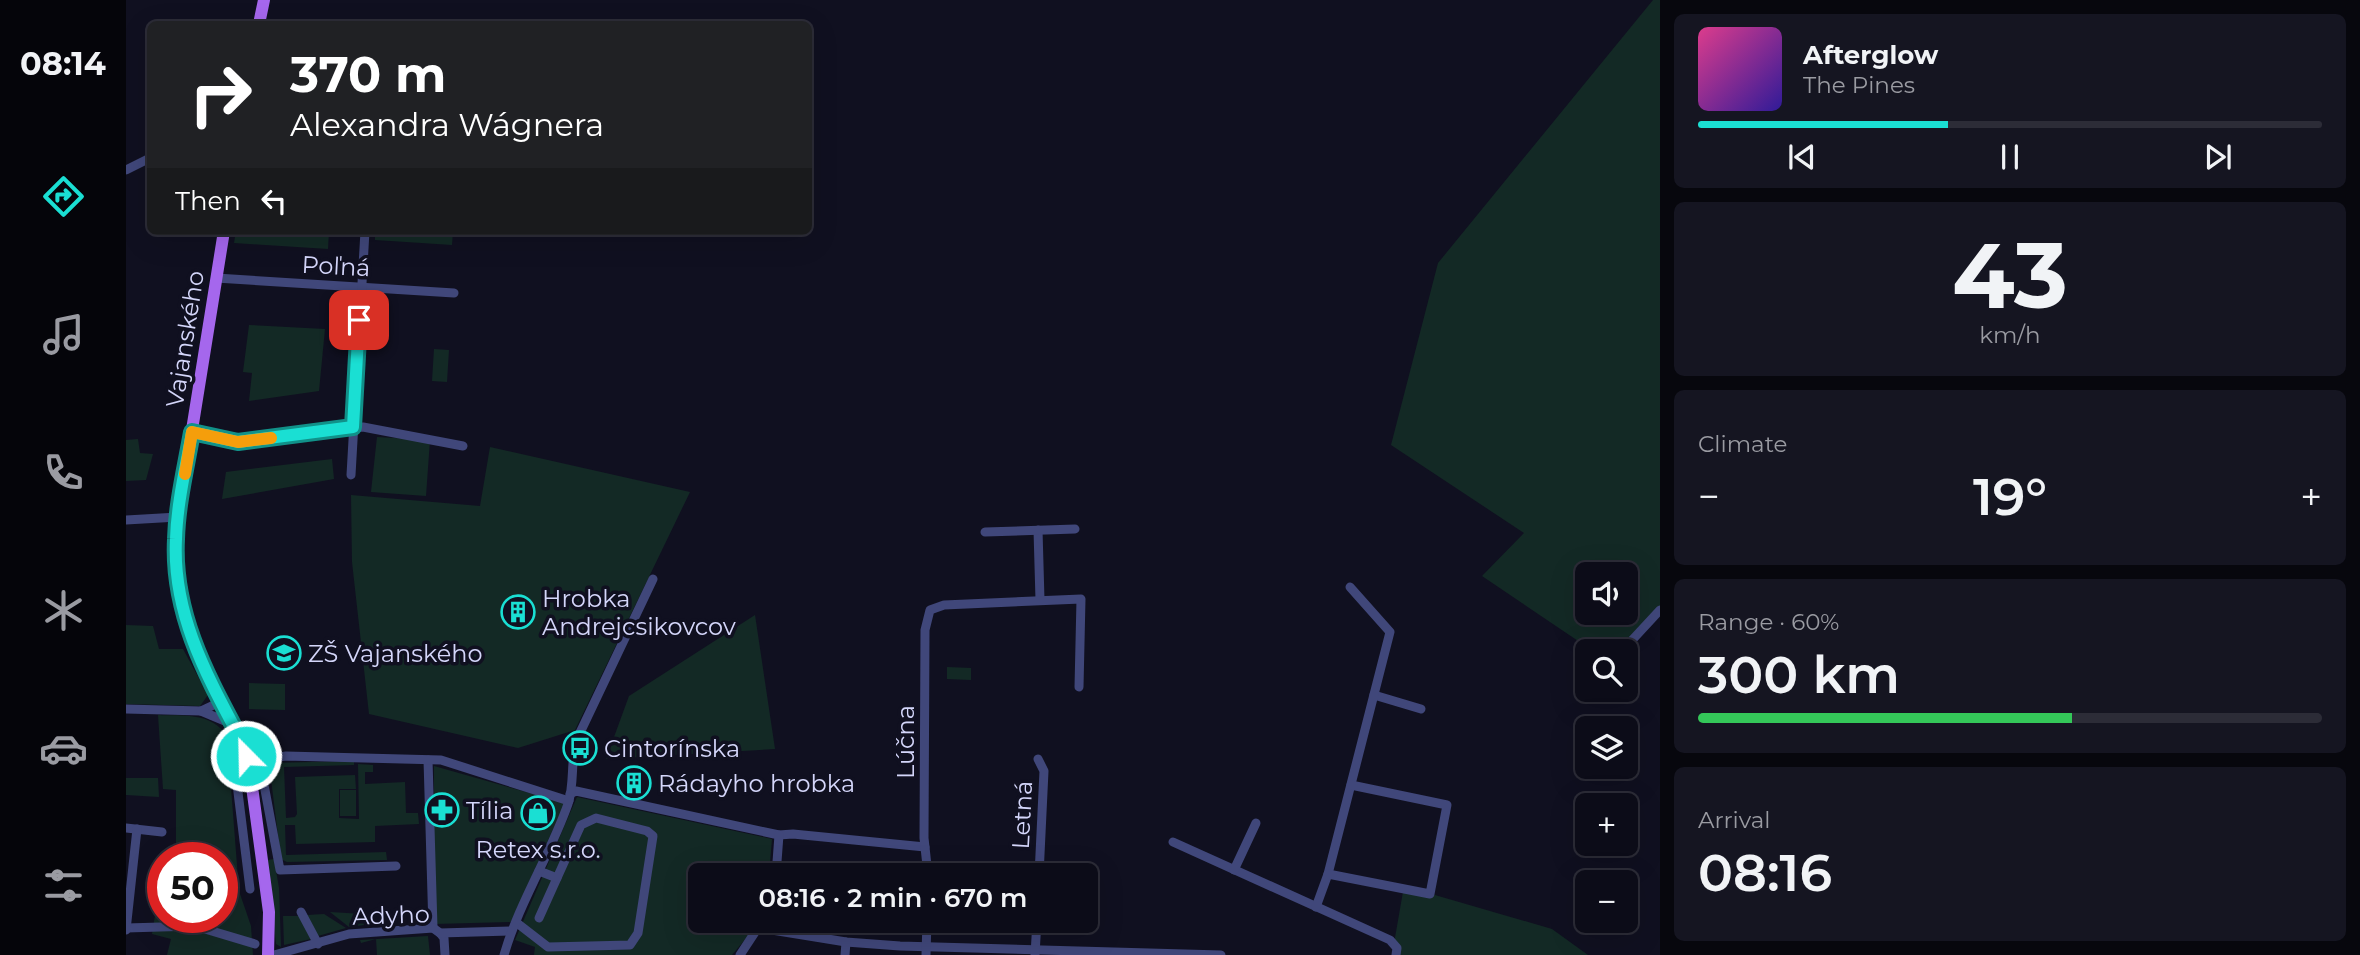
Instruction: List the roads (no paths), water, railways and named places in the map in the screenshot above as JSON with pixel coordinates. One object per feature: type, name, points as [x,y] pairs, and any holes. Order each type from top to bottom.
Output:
[{"type":"main road","points":[[260,21],[264,0]]},
{"type":"main road","name":"Vajanského","points":[[223,235],[178,517],[176,558],[187,624],[200,663],[232,724],[262,814],[269,912],[268,955]]},
{"type":"street","points":[[126,170],[147,160]]},
{"type":"street","points":[[351,475],[365,235]]},
{"type":"street","name":"Poľná","points":[[216,278],[454,293]]},
{"type":"street","points":[[192,432],[238,442],[353,427],[379,429],[463,446]]},
{"type":"street","points":[[126,520],[178,517]]},
{"type":"street","points":[[985,532],[1076,528]]},
{"type":"street","points":[[1038,530],[1041,600],[1081,599],[1079,687]]},
{"type":"street","points":[[504,955],[570,797],[573,750],[577,739],[653,579]]},
{"type":"street","points":[[1317,907],[1328,874],[1390,632],[1350,587]]},
{"type":"street","name":"Lúčna","points":[[927,863],[925,630],[930,610],[944,605],[1041,600]]},
{"type":"street","points":[[1633,639],[1660,610]]},
{"type":"street","points":[[1374,695],[1421,709]]},
{"type":"street","points":[[201,710],[220,702]]},
{"type":"street","points":[[126,709],[201,710],[232,724]]},
{"type":"street","name":"Vajanského","points":[[396,866],[280,870],[262,814],[262,774],[265,759],[286,756],[428,760]]},
{"type":"street","name":"Letná","points":[[1038,759],[1044,771],[1040,863]]},
{"type":"street","points":[[234,760],[250,889]]},
{"type":"street","points":[[445,955],[444,938],[437,930],[428,760],[441,760],[570,797]]},
{"type":"street","points":[[1328,874],[1430,894],[1447,806],[1351,785]]},
{"type":"street","points":[[570,797],[576,791],[779,835],[793,834],[925,847]]},
{"type":"street","points":[[241,816],[262,814]]},
{"type":"street","points":[[514,927],[548,947],[630,945],[638,933],[653,836],[647,831],[596,818],[581,825],[539,918]]},
{"type":"street","points":[[1234,870],[1256,823]]},
{"type":"street","points":[[126,828],[162,832]]},
{"type":"street","points":[[137,830],[126,929],[195,926],[255,944]]},
{"type":"street","points":[[777,863],[779,835]]},
{"type":"street","points":[[1173,842],[1390,940],[1396,948],[1396,955]]},
{"type":"street","points":[[539,871],[557,878]]},
{"type":"street","points":[[301,912],[318,944]]},
{"type":"street","name":"Adyho","points":[[274,955],[360,933],[514,927]]},
{"type":"street","points":[[740,955],[756,933]]},
{"type":"street","points":[[804,933],[846,942],[927,951],[1221,955]]},
{"type":"street","points":[[927,933],[927,951]]},
{"type":"street","points":[[1035,952],[1036,933]]},
{"type":"street","points":[[845,955],[846,942]]},
{"type":"place","name":"Hrobka Andrejcsikovcov","points":[[518,612]]},
{"type":"place","name":"ZŠ Vajanského","points":[[284,653]]},
{"type":"place","name":"Cintorínska","points":[[580,748]]},
{"type":"place","name":"Rádayho hrobka","points":[[634,783]]},
{"type":"place","name":"Tília","points":[[442,810]]},
{"type":"place","name":"Retex s.r.o.","points":[[538,813]]}]
